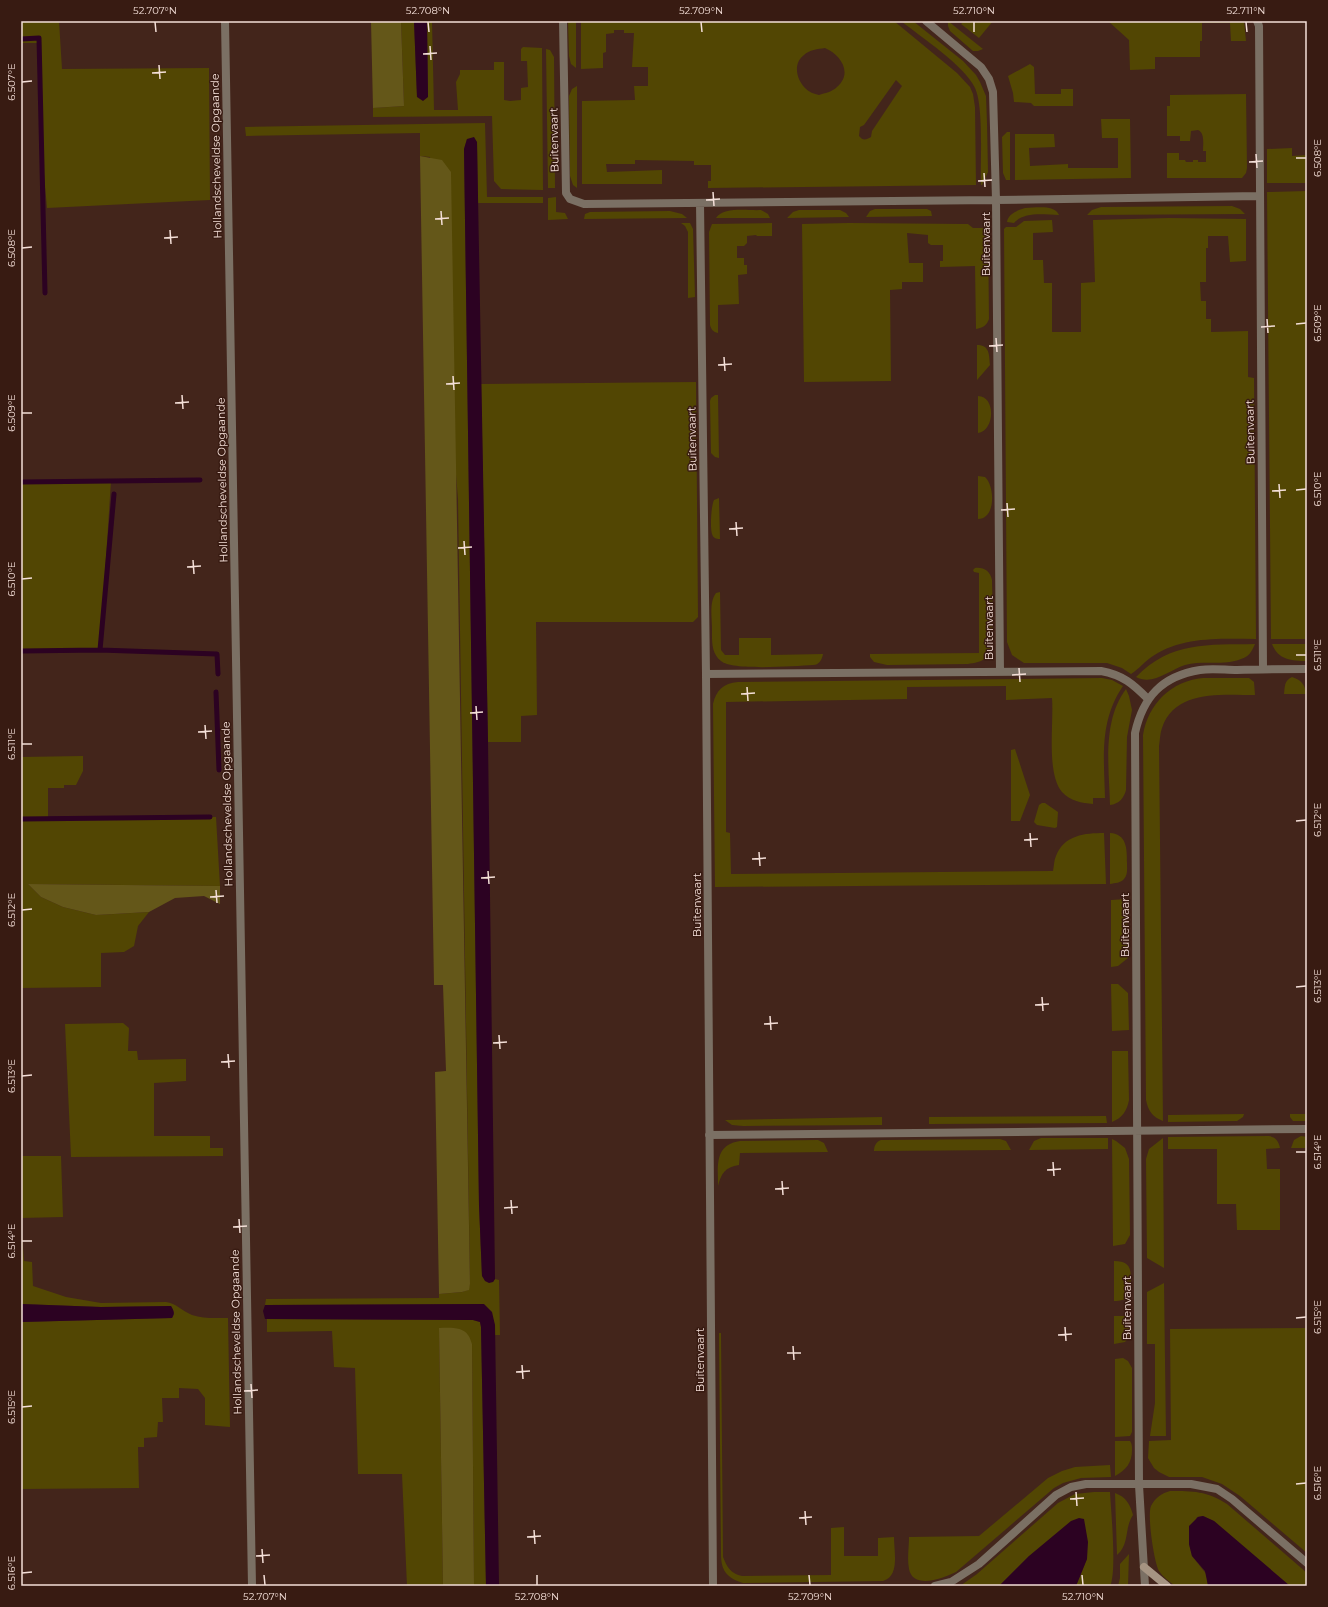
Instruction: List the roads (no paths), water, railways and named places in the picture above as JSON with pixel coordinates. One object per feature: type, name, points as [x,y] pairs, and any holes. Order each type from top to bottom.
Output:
[{"type":"main road","points":[[1144,1567],[1167,1586]]},
{"type":"street","name":"Hollandscheveldse Opgaande","points":[[224,21],[252,1586]]},
{"type":"street","name":"Buitenvaart","points":[[562,21],[566,193],[570,199],[584,204],[700,204],[1259,196]]},
{"type":"street","name":"Buitenvaart","points":[[926,21],[977,64],[989,79],[994,92],[1000,672]]},
{"type":"street","name":"Buitenvaart","points":[[1257,21],[1259,26],[1259,196],[1264,669]]},
{"type":"street","name":"Buitenvaart","points":[[700,204],[706,674],[713,1586]]},
{"type":"street","name":"Buitenvaart","points":[[1145,1586],[1139,1484],[1134,746],[1138,721],[1148,699],[1170,680],[1183,674],[1201,670],[1307,669]]},
{"type":"street","name":"Buitenvaart","points":[[706,674],[1101,672],[1113,674],[1125,679],[1148,699]]},
{"type":"street","points":[[709,1135],[1307,1129]]},
{"type":"street","points":[[935,1586],[951,1582],[979,1564],[1056,1495],[1071,1487],[1086,1484],[1191,1484],[1217,1489],[1232,1499],[1307,1563]]},
{"type":"waterway","points":[[21,39],[39,38],[45,293]]},
{"type":"waterway","points":[[21,482],[200,480]]},
{"type":"waterway","points":[[21,651],[100,650],[114,494]]},
{"type":"waterway","points":[[100,650],[217,654],[218,674]]},
{"type":"waterway","points":[[216,692],[219,770]]},
{"type":"waterway","points":[[21,819],[210,817]]}]
